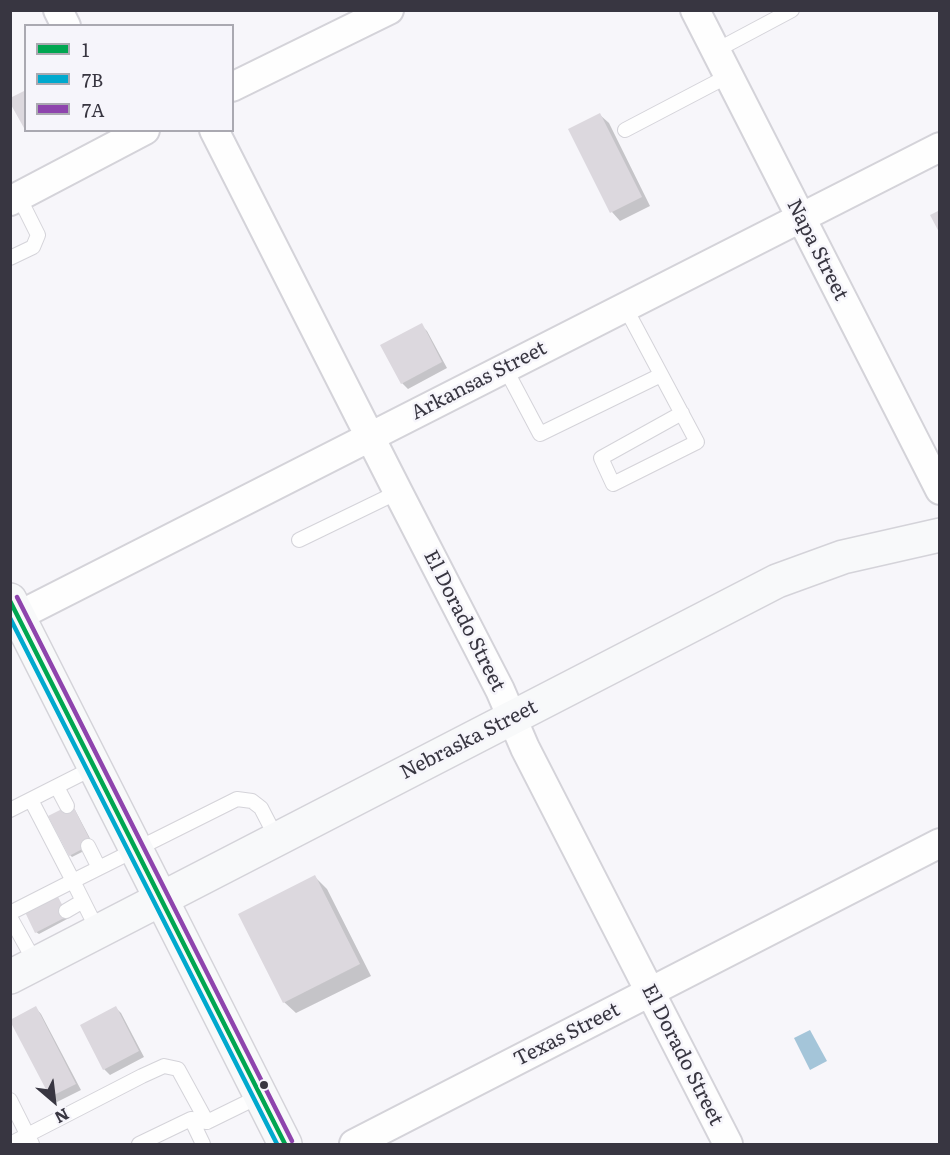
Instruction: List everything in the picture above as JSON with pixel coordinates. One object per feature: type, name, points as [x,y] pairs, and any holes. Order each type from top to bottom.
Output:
[{"type":"street","points":[[58,10],[65,24]]},
{"type":"street","points":[[234,86],[354,18],[389,10]]},
{"type":"street","name":"Napa Street","points":[[695,10],[939,490]]},
{"type":"street","name":"El Dorado Street","points":[[215,132],[500,690],[525,748],[728,1144]]},
{"type":"street","points":[[15,199],[129,134]]},
{"type":"street","name":"Arkansas Street","points":[[14,608],[370,436],[939,147]]},
{"type":"street","name":"Nebraska Street","points":[[23,971],[777,581],[843,557],[939,535]]},
{"type":"street","points":[[14,608],[285,1144]]},
{"type":"street","name":"Texas Street","points":[[354,1144],[939,843]]},
{"type":"lane","points":[[715,51],[792,10]]},
{"type":"lane","points":[[626,130],[728,76]]},
{"type":"lane","points":[[10,258],[33,247],[38,235],[15,199]]},
{"type":"lane","points":[[625,307],[682,413],[697,442],[613,484],[601,458],[682,413]]},
{"type":"lane","points":[[505,368],[540,434],[661,375]]},
{"type":"lane","points":[[299,540],[398,492]]},
{"type":"lane","points":[[10,810],[95,767]]},
{"type":"lane","points":[[57,787],[67,806]]},
{"type":"lane","points":[[23,971],[26,931],[10,915],[73,881],[237,799],[252,801],[261,808],[277,839]]},
{"type":"lane","points":[[31,800],[98,931]]},
{"type":"lane","points":[[88,846],[99,868]]},
{"type":"lane","points":[[66,911],[83,901]]},
{"type":"lane","points":[[10,1144],[30,1140],[142,1076],[164,1066],[178,1069],[207,1122]]},
{"type":"lane","points":[[139,1144],[191,1119],[207,1122],[260,1096]]},
{"type":"lane","points":[[10,1100],[30,1140]]},
{"type":"lane","points":[[191,1119],[203,1144]]},
{"type":"water","points":[[810,1030],[827,1061],[810,1070],[794,1038]]},
{"type":"building","points":[[24,91],[24,128],[10,103],[10,98]]},
{"type":"building","points":[[600,113],[642,197],[610,213],[568,129]]},
{"type":"building","points":[[940,210],[940,234],[930,215]]},
{"type":"building","points":[[422,323],[442,362],[401,384],[380,345]]},
{"type":"building","points":[[72,804],[92,844],[69,856],[48,816]]},
{"type":"building","points":[[315,875],[360,964],[283,1003],[238,914]]},
{"type":"building","points":[[56,893],[68,916],[35,933],[24,910]]},
{"type":"building","points":[[36,1006],[76,1084],[50,1097],[10,1021]]},
{"type":"building","points":[[116,1006],[139,1051],[103,1070],[80,1025]]},
{"type":"transit line","name":"7A","points":[[17,597],[292,1141]]},
{"type":"transit line","name":"1","points":[[10,601],[285,1144]]},
{"type":"transit line","name":"7B","points":[[10,618],[277,1144]]}]
